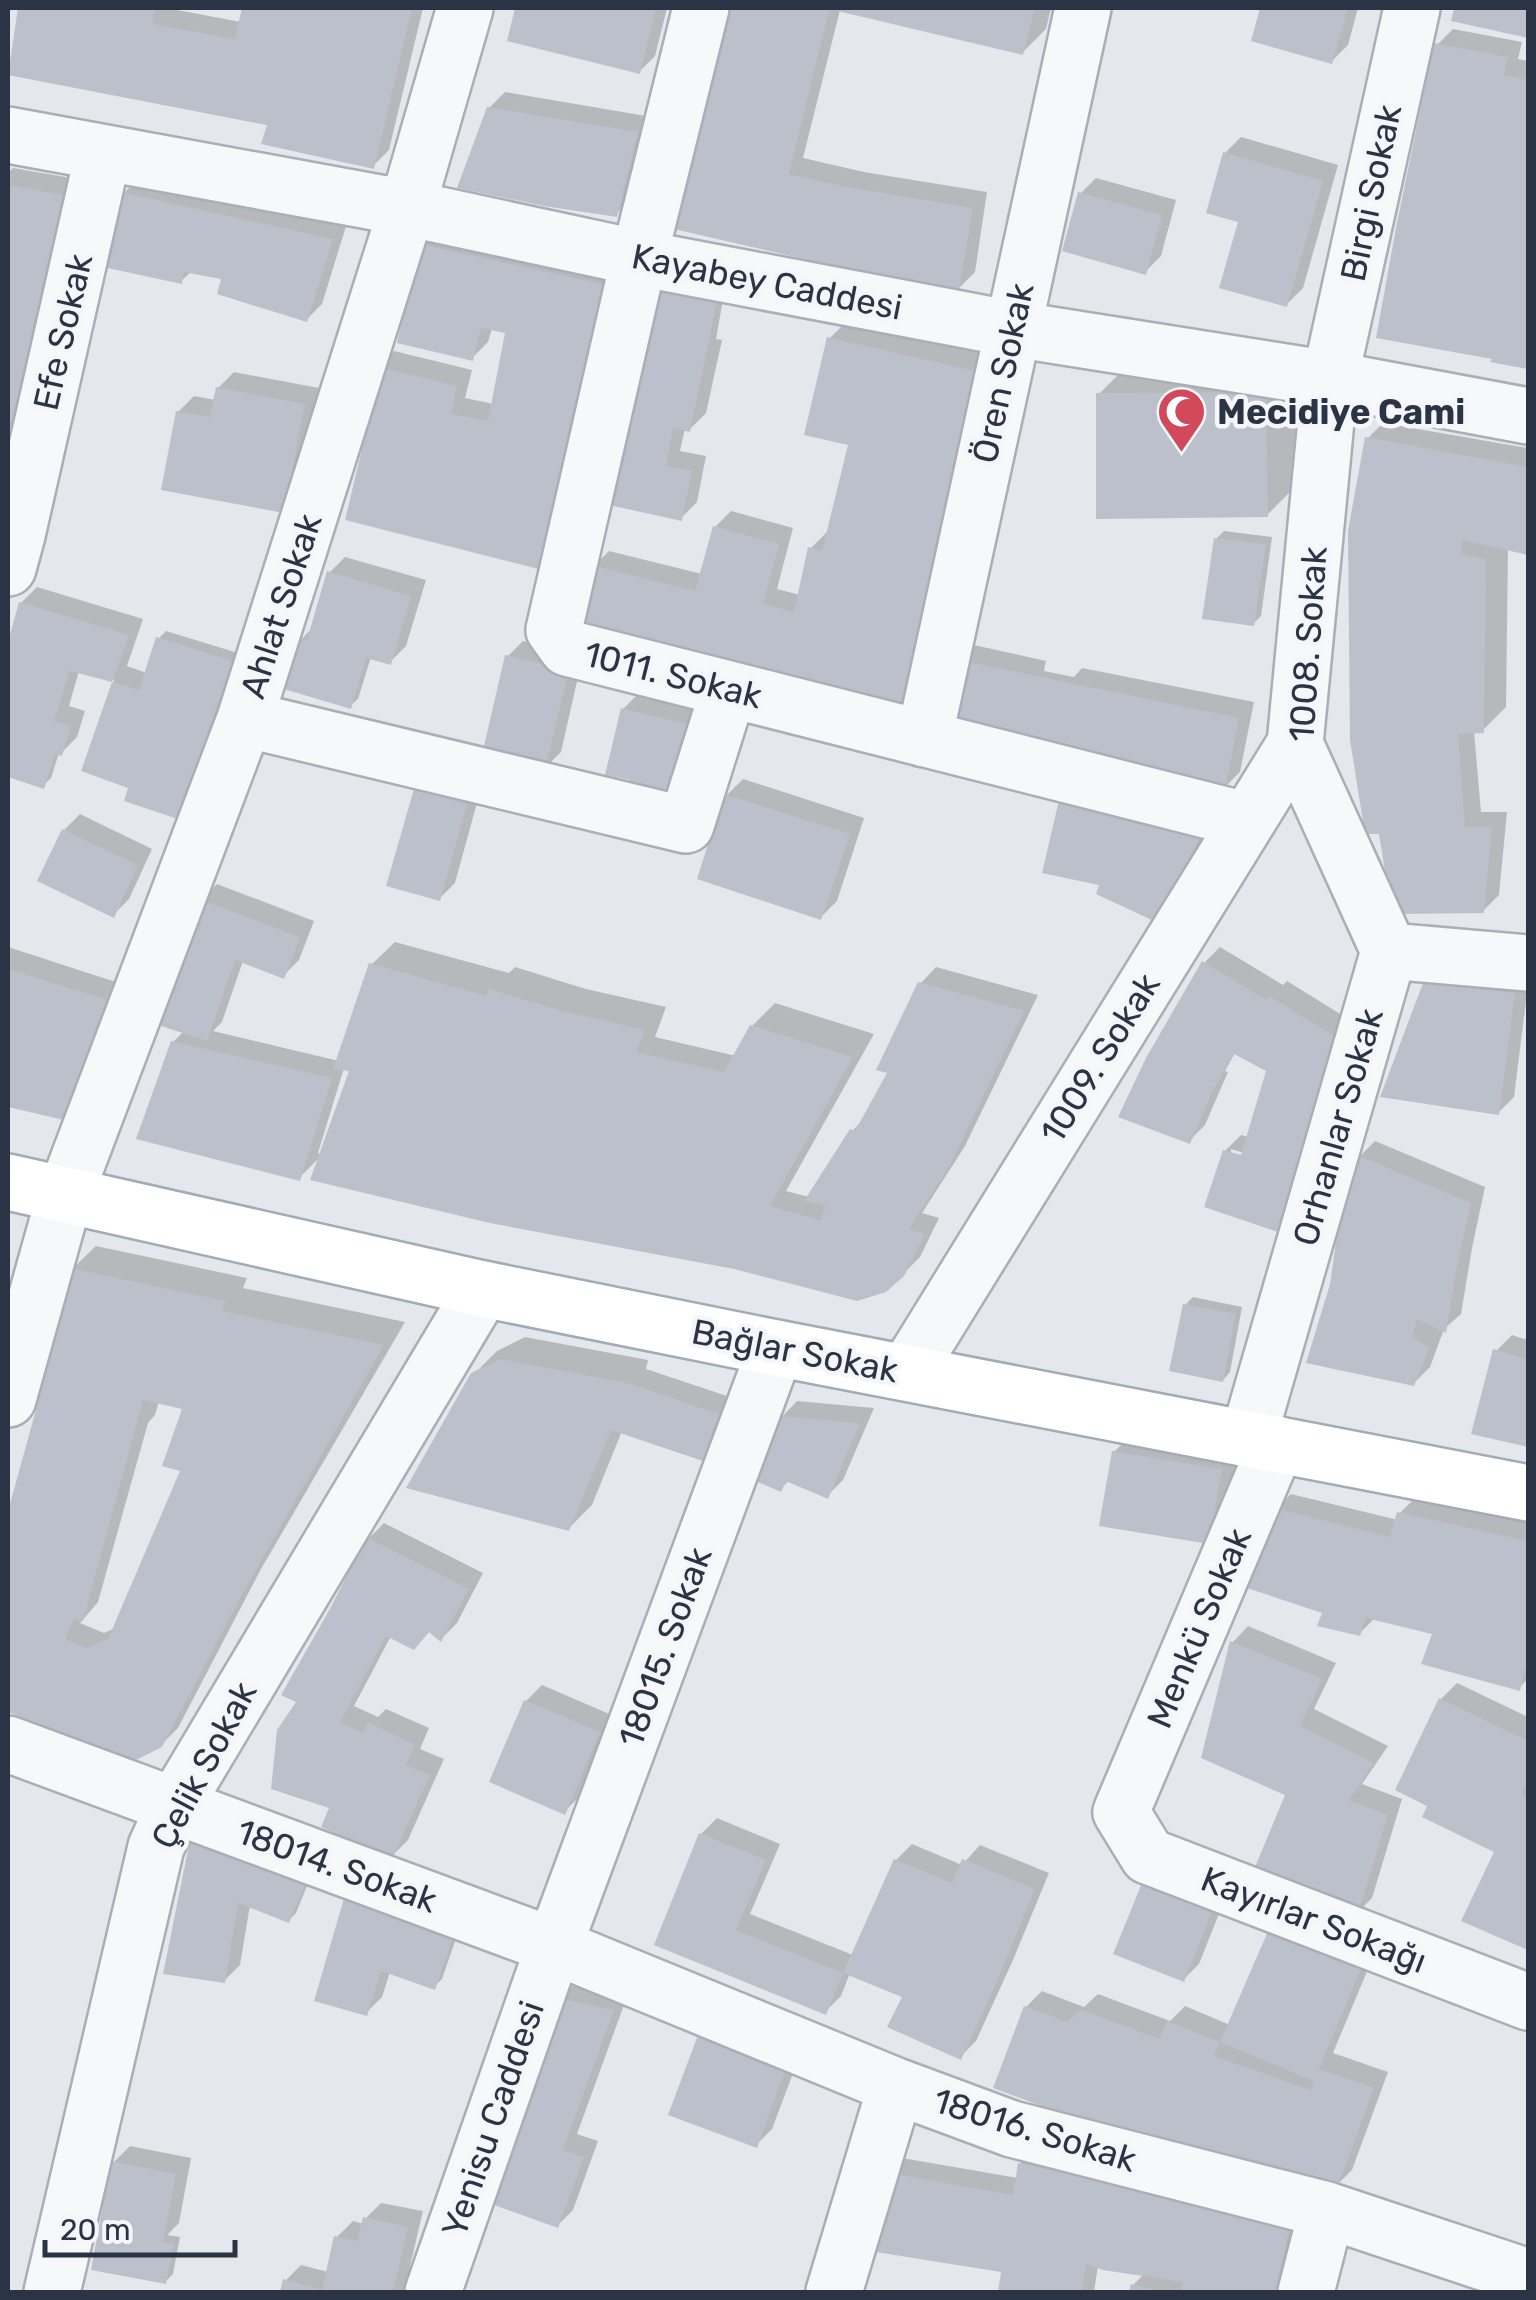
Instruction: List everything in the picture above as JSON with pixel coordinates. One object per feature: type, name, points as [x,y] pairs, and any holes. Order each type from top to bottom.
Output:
[{"type":"main road","name":"Bağlar Sokak","points":[[8,1182],[484,1289],[1528,1492]]},
{"type":"street","name":"Ahlat Sokak","points":[[8,1399],[64,1195],[245,720],[466,8]]},
{"type":"street","name":"1011. Sokak","points":[[700,8],[554,630],[567,648],[1246,820]]},
{"type":"street","name":"Ören Sokak","points":[[924,739],[1082,8]]},
{"type":"street","name":"Birgi Sokak","points":[[1330,378],[1412,8]]},
{"type":"street","name":"Kayabey Caddesi","points":[[8,136],[407,208],[639,258],[1013,329],[1330,378],[1528,416]]},
{"type":"street","name":"Efe Sokak","points":[[8,568],[103,154]]},
{"type":"street","name":"1008. Sokak","points":[[1330,378],[1295,744],[1388,951]]},
{"type":"street","points":[[245,720],[686,824],[729,689]]},
{"type":"street","name":"1009. Sokak","points":[[907,1372],[1295,744]]},
{"type":"street","points":[[1388,951],[1528,963]]},
{"type":"street","name":"Orhanlar Sokak","points":[[1263,1442],[1388,951]]},
{"type":"street","name":"Çelik Sokak","points":[[52,2292],[156,1847],[175,1806],[484,1289]]},
{"type":"street","name":"18015. Sokak","points":[[554,1946],[776,1348]]},
{"type":"street","name":"Menkü Sokak","points":[[1122,1812],[1263,1442]]},
{"type":"street","name":"18014. Sokak","points":[[8,1744],[554,1946]]},
{"type":"street","name":"Kayırlar Sokağı","points":[[1122,1812],[1148,1856],[1528,2002]]},
{"type":"street","name":"18016. Sokak","points":[[554,1946],[896,2086],[1012,2128],[1327,2210],[1528,2278]]},
{"type":"street","name":"Yenisu Caddesi","points":[[433,2292],[554,1946]]},
{"type":"street","points":[[834,2292],[896,2086]]},
{"type":"street","points":[[1306,2292],[1327,2210]]},
{"type":"building","points":[[18,8],[155,8],[152,24],[235,39],[242,8],[412,8],[374,169],[261,144],[267,125],[8,75]]},
{"type":"building","points":[[515,8],[656,8],[640,74],[507,41]]},
{"type":"building","points":[[716,8],[829,10],[789,174],[973,208],[959,290],[665,227]]},
{"type":"building","points":[[825,8],[1035,8],[1023,55]]},
{"type":"building","points":[[1260,8],[1348,8],[1332,64],[1251,41]]},
{"type":"building","points":[[1454,8],[1528,8],[1528,38],[1451,21]]},
{"type":"building","points":[[1434,43],[1508,57],[1504,75],[1528,80],[1528,369],[1376,338]]},
{"type":"building","points":[[487,107],[638,132],[617,217],[457,188]]},
{"type":"building","points":[[1223,152],[1323,181],[1287,307],[1219,288],[1238,222],[1206,213]]},
{"type":"building","points":[[8,185],[69,196],[20,436],[8,434]]},
{"type":"building","points":[[121,192],[333,239],[307,322],[217,294],[221,279],[184,272],[182,284],[103,267]]},
{"type":"building","points":[[1078,192],[1162,215],[1146,275],[1062,251]]},
{"type":"building","points":[[420,244],[611,286],[543,570],[345,520],[362,449],[356,447],[375,366],[457,386],[451,414],[488,421],[505,333],[481,328],[473,361],[397,343]]},
{"type":"building","points":[[657,288],[717,301],[690,432],[673,428],[666,466],[692,471],[682,521],[609,505]]},
{"type":"building","points":[[827,337],[988,374],[910,714],[575,631],[591,565],[695,591],[713,526],[779,544],[763,604],[794,612],[808,547],[822,551],[848,445],[804,435]]},
{"type":"building","points":[[216,387],[305,404],[284,513],[161,490],[176,411],[210,417]]},
{"type":"building","name":"Mecidiye Cami","points":[[1266,392],[1268,517],[1096,519],[1096,393]]},
{"type":"building","points":[[1365,437],[1528,467],[1528,555],[1462,540],[1462,554],[1486,559],[1484,733],[1458,734],[1465,827],[1492,827],[1484,913],[1392,914],[1379,834],[1365,834],[1350,740],[1348,531]]},
{"type":"building","points":[[1214,538],[1266,544],[1254,626],[1202,619]]},
{"type":"building","points":[[327,571],[411,596],[391,665],[366,658],[351,709],[284,689],[300,638],[307,640]]},
{"type":"building","points":[[19,602],[129,635],[112,682],[70,671],[54,721],[71,726],[62,756],[55,754],[44,789],[8,777],[8,642]]},
{"type":"building","points":[[156,637],[232,661],[178,819],[124,801],[128,788],[81,771],[112,682],[139,690]]},
{"type":"building","points":[[505,655],[569,670],[545,770],[482,755]]},
{"type":"building","points":[[955,659],[1239,718],[1225,791],[940,731]]},
{"type":"building","points":[[621,708],[687,724],[666,808],[626,798],[630,780],[605,775]]},
{"type":"building","points":[[416,782],[469,797],[440,901],[386,886]]},
{"type":"building","points":[[724,794],[850,834],[821,920],[697,879]]},
{"type":"building","points":[[1060,796],[1205,828],[1156,922],[1096,894],[1099,885],[1042,873]]},
{"type":"building","points":[[62,829],[138,865],[114,918],[37,881]]},
{"type":"building","points":[[199,899],[300,937],[284,979],[235,960],[207,1041],[152,1023]]},
{"type":"building","points":[[1202,961],[1343,1041],[1278,1232],[1204,1207],[1223,1150],[1241,1155],[1266,1071],[1234,1054],[1214,1088],[1190,1144],[1118,1117],[1146,1058]]},
{"type":"building","points":[[369,963],[486,996],[489,989],[645,1030],[636,1052],[724,1072],[750,1025],[853,1057],[770,1206],[820,1220],[826,1206],[804,1201],[850,1129],[855,1131],[887,1073],[876,1070],[918,982],[1024,1011],[950,1165],[909,1229],[925,1234],[904,1276],[886,1292],[857,1301],[734,1269],[490,1223],[310,1180],[349,1071],[333,1069]]},
{"type":"building","points":[[8,969],[108,1000],[68,1121],[8,1107]]},
{"type":"building","points":[[1423,983],[1515,993],[1499,1115],[1380,1097]]},
{"type":"building","points":[[171,1041],[332,1078],[300,1181],[136,1139]]},
{"type":"building","points":[[1357,1155],[1471,1203],[1446,1333],[1417,1319],[1412,1337],[1429,1348],[1414,1386],[1306,1363],[1330,1284],[1338,1228]]},
{"type":"building","points":[[70,1268],[225,1301],[222,1311],[384,1345],[246,1587],[162,1747],[134,1761],[8,1712],[8,1511]],"holes":[[[143,1400],[182,1409],[162,1466],[180,1471],[108,1639],[86,1648],[65,1639],[74,1618],[83,1621]]]},
{"type":"building","points":[[1183,1304],[1236,1314],[1223,1382],[1169,1371]]},
{"type":"building","points":[[1493,1349],[1528,1360],[1528,1447],[1471,1434]]},
{"type":"building","points":[[500,1359],[627,1383],[719,1414],[703,1461],[611,1430],[569,1531],[406,1488],[471,1373]]},
{"type":"building","points":[[779,1416],[860,1423],[828,1499],[786,1481],[781,1492],[753,1480]]},
{"type":"building","points":[[1112,1451],[1222,1469],[1209,1544],[1099,1526]]},
{"type":"building","points":[[1273,1508],[1390,1537],[1397,1512],[1528,1541],[1528,1659],[1520,1691],[1421,1664],[1432,1634],[1366,1618],[1360,1636],[1317,1626],[1322,1613],[1247,1588]]},
{"type":"building","points":[[366,1537],[469,1589],[441,1642],[429,1632],[414,1650],[386,1636],[340,1722],[363,1733],[368,1723],[415,1744],[406,1765],[430,1775],[392,1859],[321,1827],[329,1808],[271,1789],[277,1730],[296,1702],[281,1695]]},
{"type":"building","points":[[1230,1641],[1322,1679],[1300,1726],[1374,1763],[1349,1800],[1388,1815],[1357,1917],[1250,1879],[1285,1795],[1201,1758]]},
{"type":"building","points":[[1439,1698],[1528,1741],[1528,1779],[1522,1793],[1528,1796],[1528,1950],[1461,1921],[1494,1852],[1422,1817],[1427,1806],[1395,1790]]},
{"type":"building","points":[[524,1700],[600,1732],[565,1815],[489,1782]]},
{"type":"building","points":[[699,1833],[766,1860],[736,1930],[843,1973],[826,2015],[654,1945]]},
{"type":"building","points":[[191,1835],[305,1884],[289,1923],[238,1903],[225,1983],[163,1974]]},
{"type":"building","points":[[894,1859],[952,1883],[962,1859],[1035,1889],[961,2060],[887,2027],[902,1997],[843,1973]]},
{"type":"building","points":[[1144,1878],[1214,1907],[1184,1982],[1113,1954]]},
{"type":"building","points":[[345,1895],[455,1932],[435,1990],[381,1971],[367,2016],[314,2001]]},
{"type":"building","points":[[1272,1922],[1364,1961],[1319,2069],[1374,2088],[1337,2188],[1283,2168],[1122,2136],[993,2088],[1024,2006],[1068,2022],[1080,2009],[1159,2039],[1167,2021],[1220,2042]],"holes":[[[1220,2042],[1314,2081],[1311,2090],[1214,2056]]]},
{"type":"building","points":[[557,1998],[614,2010],[563,2150],[584,2157],[558,2228],[486,2202]]},
{"type":"building","points":[[698,2035],[786,2068],[757,2148],[668,2115]]},
{"type":"building","points":[[111,2161],[176,2174],[163,2242],[174,2244],[166,2284],[91,2270]]},
{"type":"building","points":[[1018,2163],[1171,2189],[1290,2228],[1275,2292],[1181,2292],[1183,2282],[1086,2264],[1082,2292],[998,2292],[1001,2272],[870,2251],[884,2172],[1013,2195]]},
{"type":"building","points":[[363,2217],[408,2227],[393,2292],[280,2292],[283,2279],[322,2290],[334,2236],[357,2241]]},
{"type":"building","points":[[1131,2284],[1158,2291],[1158,2292],[1129,2292]]},
{"type":"place","name":"Mecidiye Cami","points":[[1182,454]]}]
